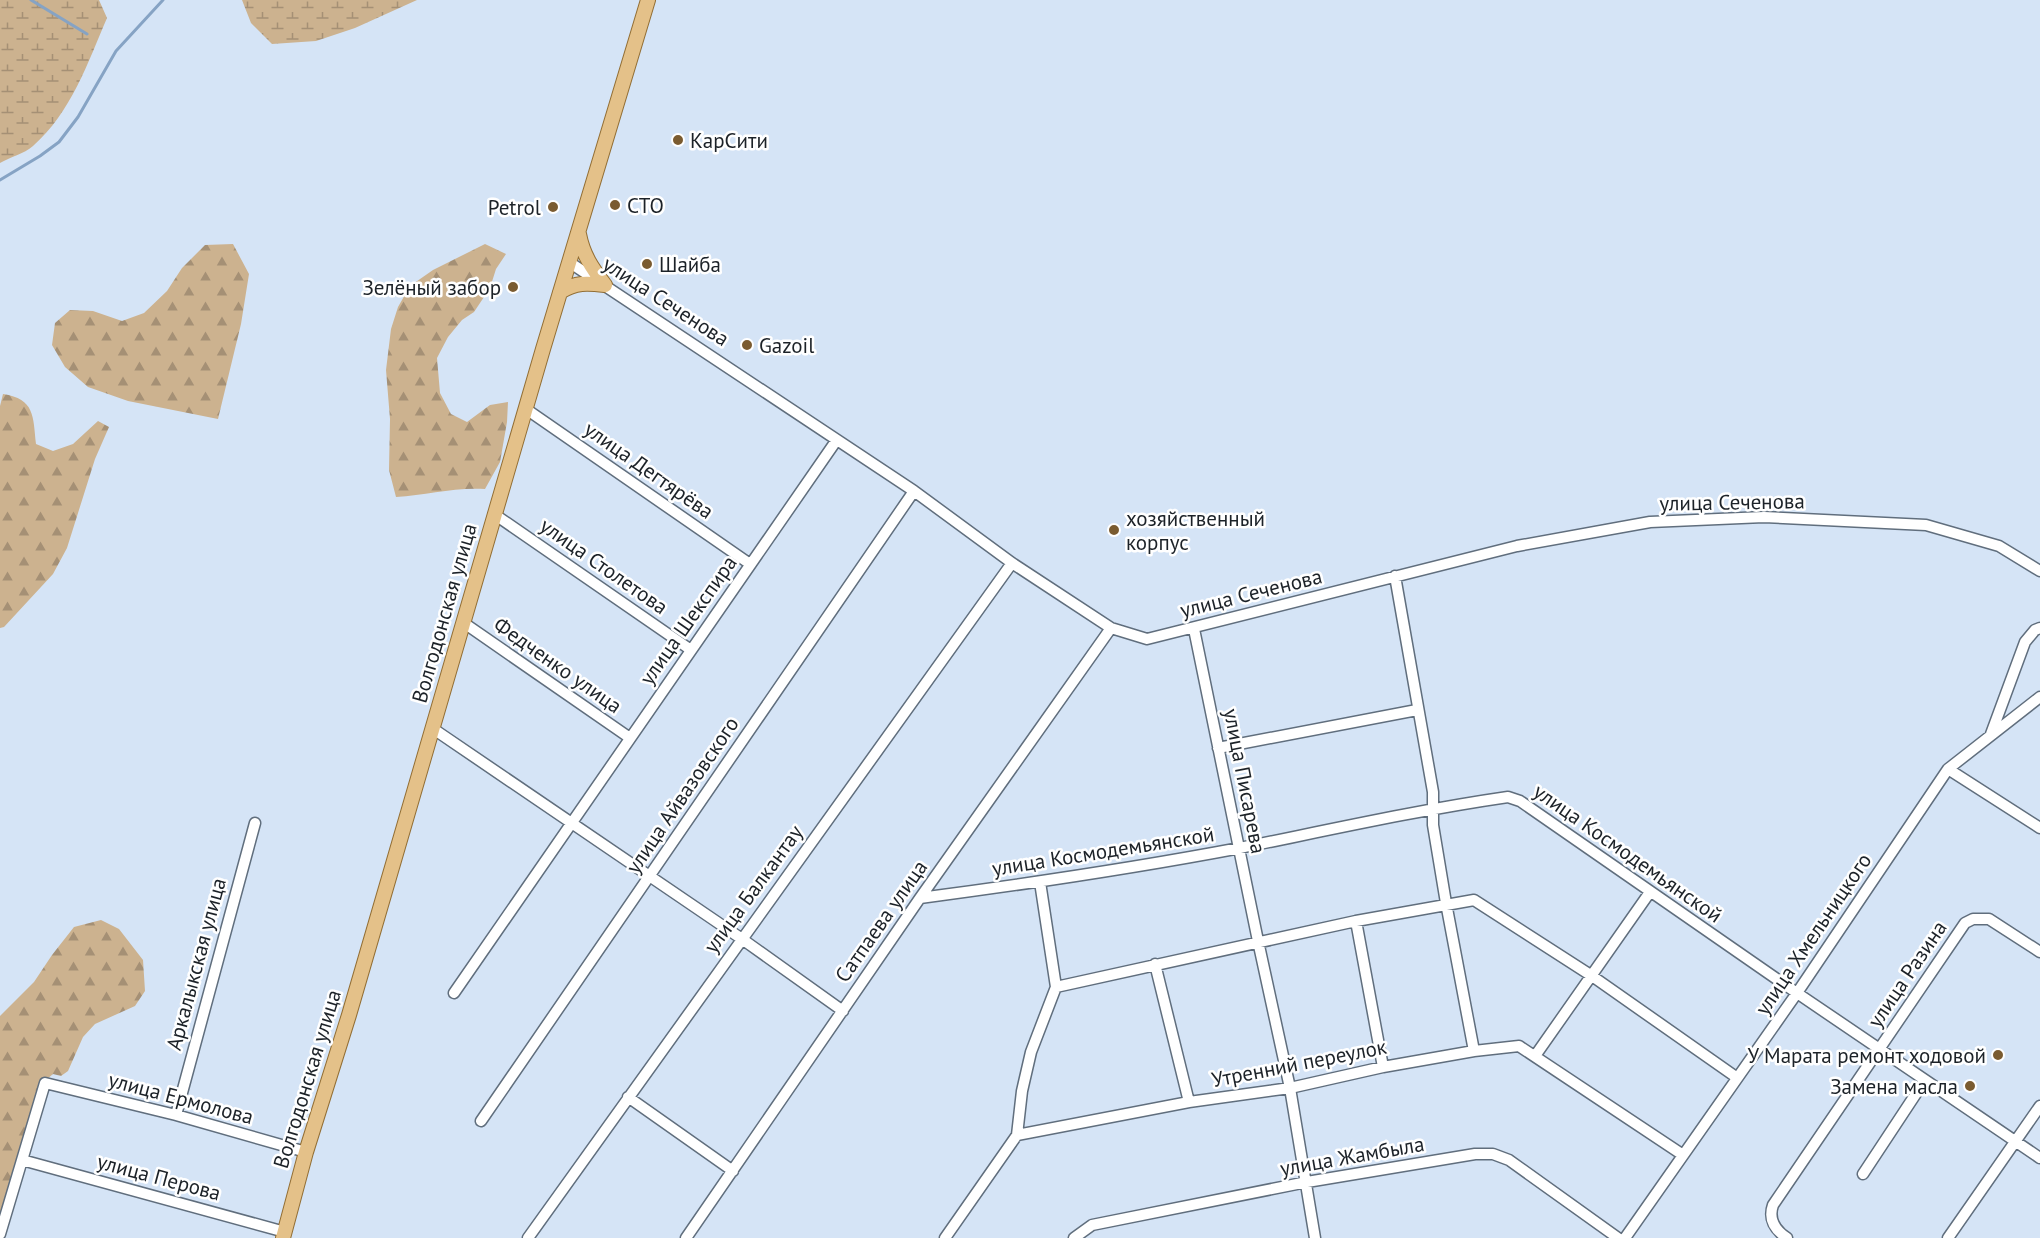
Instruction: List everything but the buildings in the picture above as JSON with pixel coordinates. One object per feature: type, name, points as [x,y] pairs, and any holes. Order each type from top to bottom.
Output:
[{"type":"main road","name":"Волгодонская улица","points":[[284,1235],[306,1152],[349,1015],[494,514],[648,0]]},
{"type":"main road","points":[[578,230],[588,263],[605,285]]},
{"type":"main road","points":[[560,292],[582,282],[605,285]]},
{"type":"street","name":"улица Сеченова","points":[[569,262],[771,394],[836,441],[914,491],[1012,563],[1111,628],[1148,639],[1517,546],[1650,522],[1764,517],[1926,525],[1999,546],[2040,572]]},
{"type":"street","name":"улица Дегтярёва","points":[[526,409],[750,564]]},
{"type":"street","name":"улица Шекспира","points":[[454,993],[836,441]]},
{"type":"street","name":"улица Айвазовского","points":[[481,1121],[914,491]]},
{"type":"street","name":"улица Столетова","points":[[494,514],[691,650]]},
{"type":"street","name":"улица Балкантау","points":[[528,1238],[1012,563]]},
{"type":"street","points":[[1395,576],[1433,792],[1433,825],[1474,1051]]},
{"type":"street","name":"Федченко улица","points":[[464,623],[630,738]]},
{"type":"street","name":"Сатпаева улица","points":[[686,1238],[920,898],[1111,628]]},
{"type":"street","points":[[1989,737],[2025,642],[2035,630],[2040,628]]},
{"type":"street","name":"улица Писарева","points":[[1194,629],[1290,1088],[1315,1238]]},
{"type":"street","name":"улица Хмельницкого","points":[[1625,1238],[1797,993],[1948,769],[2040,697]]},
{"type":"street","points":[[1218,748],[1417,710]]},
{"type":"street","points":[[432,728],[742,939],[843,1011]]},
{"type":"street","points":[[1948,769],[2040,828]]},
{"type":"street","name":"улица Космодемьянской","points":[[920,898],[1040,882],[1238,848],[1434,808],[1508,797],[1520,801],[2040,1158]]},
{"type":"street","name":"Аркалыкская улица","points":[[176,1115],[255,823]]},
{"type":"street","points":[[945,1238],[1017,1135],[1022,1092],[1031,1052],[1056,987],[1040,882]]},
{"type":"street","points":[[1534,1056],[1650,892]]},
{"type":"street","points":[[1056,987],[1258,941],[1446,903],[1474,900],[1592,976],[1736,1077]]},
{"type":"street","name":"улица Разина","points":[[1786,1238],[1780,1233],[1772,1219],[1773,1205],[1965,923],[1973,919],[1989,919],[2040,952]]},
{"type":"street","points":[[1356,921],[1383,1067]]},
{"type":"street","points":[[1155,964],[1189,1102]]},
{"type":"street","name":"Утренний переулок","points":[[1017,1135],[1189,1102],[1290,1088],[1383,1067],[1474,1051],[1519,1046],[1683,1155]]},
{"type":"street","points":[[1863,1174],[1925,1080]]},
{"type":"street","name":"улица Ермолова","points":[[22,1160],[45,1083],[176,1115],[306,1152]]},
{"type":"street","points":[[628,1097],[733,1171]]},
{"type":"street","points":[[1948,1238],[2040,1106]]},
{"type":"street","name":"улица Жамбыла","points":[[1074,1238],[1092,1225],[1307,1182],[1475,1154],[1493,1154],[1509,1160],[1618,1238]]},
{"type":"street","points":[[0,1234],[22,1160]]},
{"type":"street","name":"улица Перова","points":[[22,1160],[284,1235]]},
{"type":"green space","points":[[0,0],[99,0],[107,18],[77,86],[58,118],[29,149],[0,163]]},
{"type":"green space","points":[[242,0],[417,0],[355,28],[316,41],[272,44],[251,23]]},
{"type":"green space","points":[[233,244],[249,274],[241,324],[218,419],[128,401],[88,387],[65,367],[52,345],[55,323],[70,310],[93,311],[122,321],[144,313],[167,291],[182,268],[205,245]]},
{"type":"green space","points":[[485,244],[506,254],[496,269],[490,288],[474,312],[462,320],[448,337],[437,358],[440,393],[451,414],[467,422],[490,405],[508,402],[500,462],[485,489],[463,489],[396,497],[389,470],[390,419],[386,370],[391,329],[398,307],[410,286],[433,270]]},
{"type":"green space","points":[[3,394],[13,396],[27,405],[33,417],[36,444],[53,451],[73,444],[98,421],[109,427],[95,459],[67,548],[53,574],[4,627],[0,628],[0,406]]},
{"type":"green space","points":[[101,920],[119,929],[143,960],[145,991],[135,1006],[95,1024],[83,1037],[68,1071],[61,1076],[53,1074],[40,1085],[0,1217],[0,1016],[34,982],[74,927]]},
{"type":"waterway","points":[[31,0],[87,34]]},
{"type":"waterway","points":[[0,180],[59,142],[78,117],[116,51],[163,0]]},
{"type":"place","name":"КарСити","points":[[678,140]]},
{"type":"place","name":"СТО","points":[[615,205]]},
{"type":"place","name":"Petrol","points":[[553,207]]},
{"type":"place","name":"Шайба","points":[[647,264]]},
{"type":"place","name":"Зелёный забор","points":[[513,287]]},
{"type":"place","name":"Gazoil","points":[[747,345]]},
{"type":"place","name":"хозяйственный корпус","points":[[1114,530]]},
{"type":"place","name":"У Марата ремонт ходовой","points":[[1998,1055]]},
{"type":"place","name":"Замена масла","points":[[1970,1086]]}]
